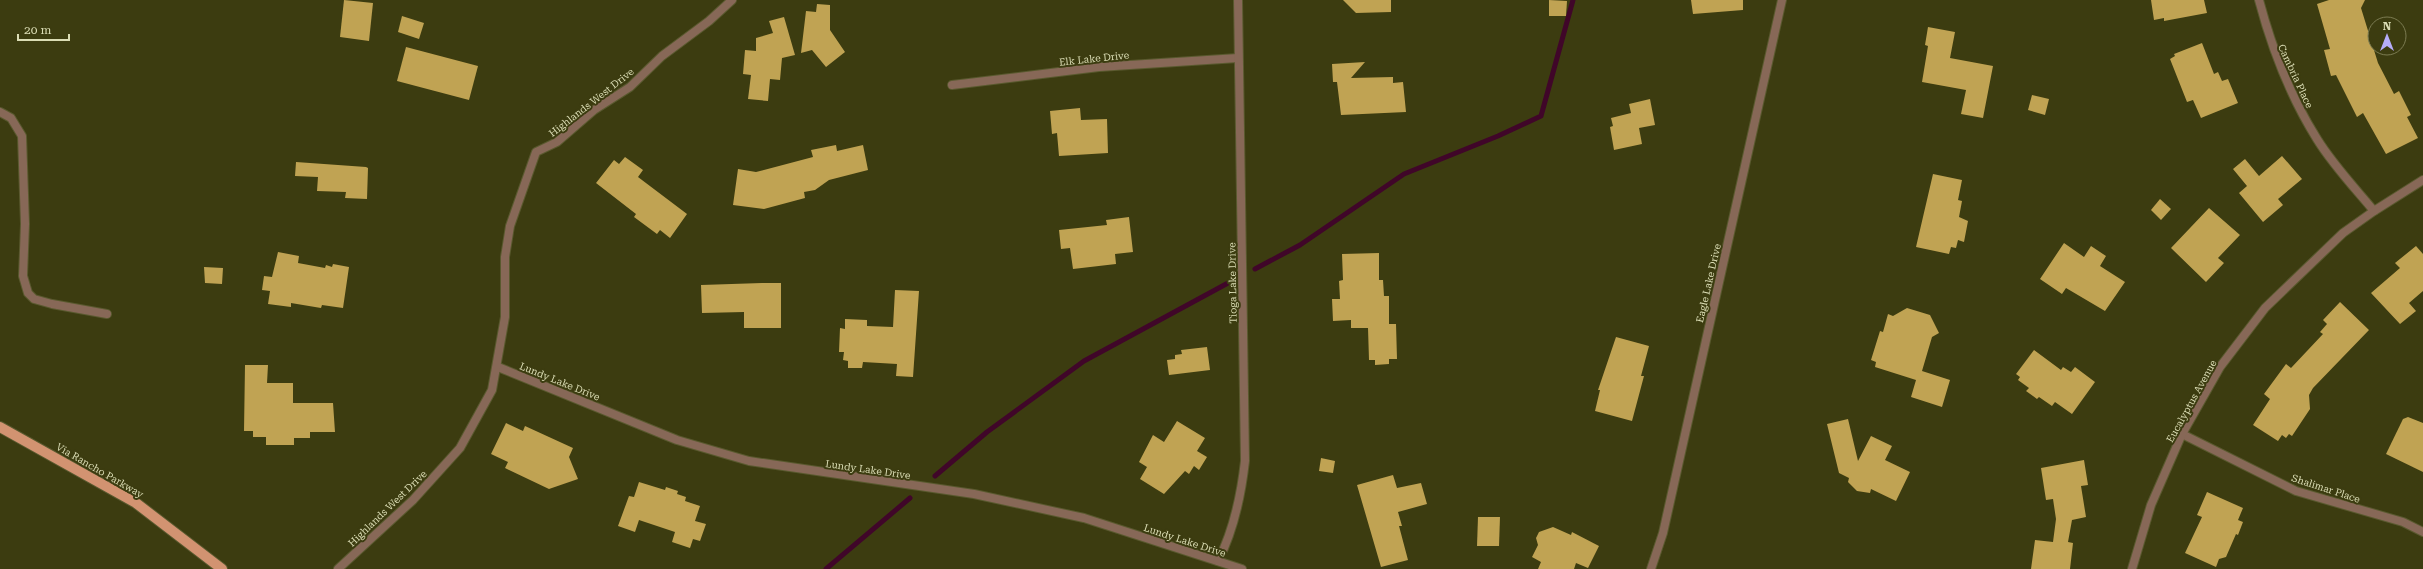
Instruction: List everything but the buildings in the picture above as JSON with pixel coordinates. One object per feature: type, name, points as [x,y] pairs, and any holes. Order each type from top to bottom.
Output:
[{"type":"main road","name":"Via Rancho Parkway","points":[[0,427],[136,503],[222,569]]},
{"type":"street","name":"Highlands West Drive","points":[[338,569],[413,500],[460,448],[492,390],[498,366],[505,317],[505,257],[509,234],[536,152],[557,142],[594,110],[630,87],[662,56],[709,21],[732,0]]},
{"type":"street","name":"Tioga Lake Drive","points":[[1218,561],[1227,544],[1241,492],[1245,461],[1238,0]]},
{"type":"street","name":"Eagle Lake Drive","points":[[1651,569],[1663,533],[1782,0]]},
{"type":"street","name":"Cambria Place","points":[[2259,0],[2270,44],[2294,100],[2318,141],[2374,211]]},
{"type":"street","name":"Elk Lake Drive","points":[[952,85],[1098,67],[1238,58]]},
{"type":"street","points":[[0,112],[11,118],[22,136],[25,224],[23,276],[28,293],[34,299],[52,304],[107,314]]},
{"type":"street","name":"Eucalyptus Avenue","points":[[2132,569],[2151,505],[2182,434],[2220,366],[2265,308],[2343,233],[2374,211],[2423,180]]},
{"type":"street","name":"Lundy Lake Drive","points":[[498,366],[677,440],[749,461],[988,498],[1084,518],[1242,569]]},
{"type":"street","name":"Shalimar Place","points":[[2182,434],[2296,491],[2403,522],[2423,532]]},
{"type":"waterway","points":[[1255,269],[1300,245],[1404,174],[1498,136],[1541,116],[1573,0]]},
{"type":"waterway","points":[[935,476],[987,432],[1084,361],[1228,283]]},
{"type":"waterway","points":[[826,569],[910,498]]}]
